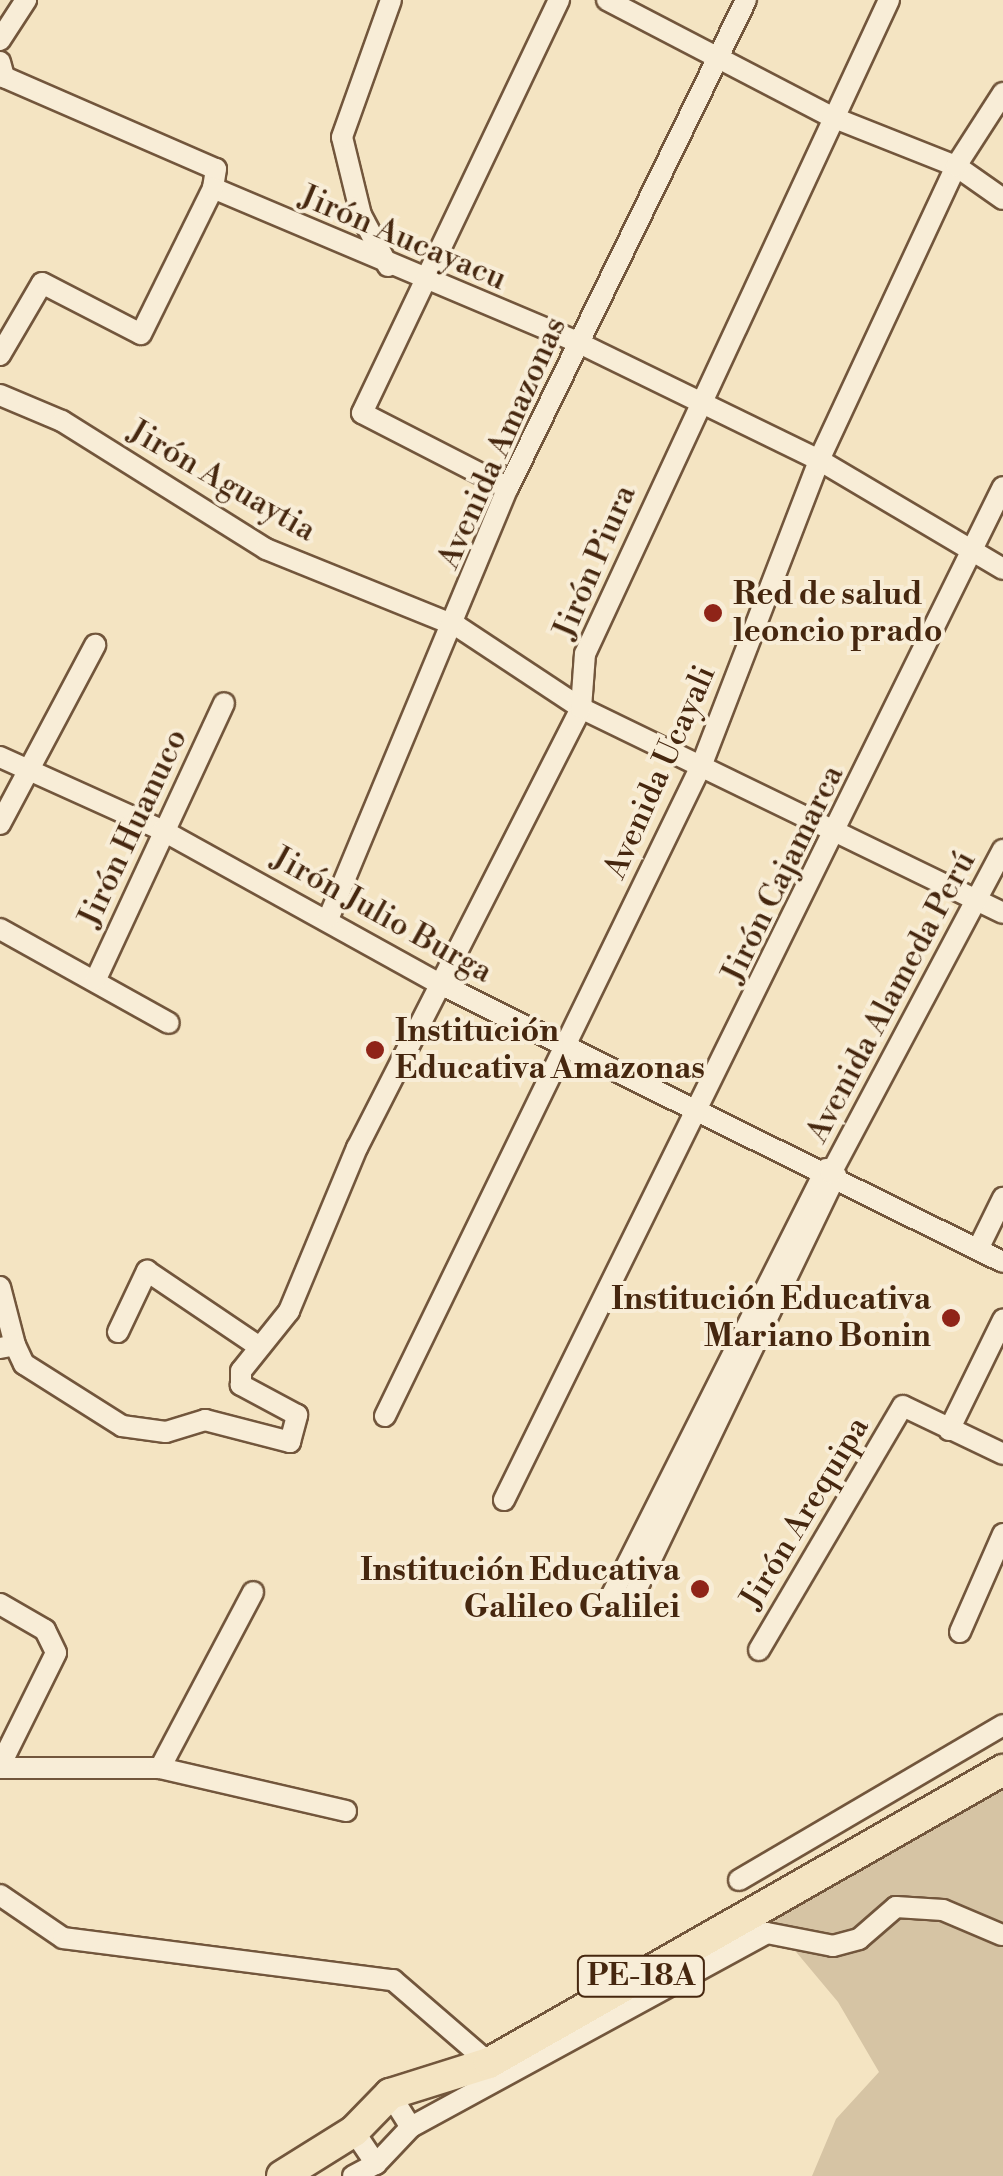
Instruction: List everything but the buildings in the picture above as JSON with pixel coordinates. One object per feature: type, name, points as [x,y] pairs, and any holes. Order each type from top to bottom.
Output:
[{"type":"highway","name":"PE-18A","points":[[282,2176],[354,2131],[390,2094],[488,2062],[1003,1770]]},
{"type":"street","points":[[0,40],[26,0]]},
{"type":"street","points":[[388,266],[362,215],[342,137],[391,0]]},
{"type":"street","points":[[508,488],[362,413],[558,0]]},
{"type":"street","points":[[607,0],[832,117],[956,166],[1003,199]]},
{"type":"street","name":"Avenida Amazonas","points":[[329,917],[457,626],[508,488],[746,0]]},
{"type":"street","name":"Jirón Piura","points":[[258,1346],[288,1311],[357,1148],[444,986],[581,708],[585,654],[698,402],[889,0]]},
{"type":"street","name":"Jirón Aucayacu","points":[[2,69],[216,168],[213,188],[426,284],[577,342],[818,460],[1003,569]]},
{"type":"street","name":"Avenida Ucayali","points":[[385,1416],[702,764],[818,460],[956,166],[1003,93]]},
{"type":"street","points":[[0,356],[42,284],[141,334],[213,188]]},
{"type":"street","name":"Jirón Aguaytia","points":[[0,395],[62,422],[266,549],[457,626],[581,708],[1003,913]]},
{"type":"street","name":"Jirón Cajamarca","points":[[504,1500],[840,832],[1003,487]]},
{"type":"street","points":[[0,824],[95,646]]},
{"type":"street","name":"Jirón Huanuco","points":[[96,978],[224,704]]},
{"type":"street","name":"Jirón Julio Burga","points":[[0,757],[162,830],[329,917],[444,986],[697,1111],[831,1172],[1003,1262]]},
{"type":"street","name":"Avenida Alameda Perú","points":[[621,1599],[831,1172],[1003,850]]},
{"type":"street","points":[[0,928],[96,978],[169,1023]]},
{"type":"street","points":[[978,1249],[1003,1198]]},
{"type":"street","points":[[0,1287],[7,1347],[24,1364],[122,1426],[166,1432],[205,1420],[280,1446],[290,1442],[297,1415],[241,1385],[258,1346],[147,1271],[118,1332]]},
{"type":"street","points":[[1003,1320],[949,1430],[1003,1454]]},
{"type":"street","name":"Jirón Arequipa","points":[[759,1650],[903,1406],[949,1430]]},
{"type":"street","points":[[960,1632],[1003,1534]]},
{"type":"street","points":[[160,1768],[253,1592]]},
{"type":"street","points":[[0,1604],[45,1630],[56,1654],[0,1767],[160,1768],[346,1811]]},
{"type":"street","points":[[739,1880],[1003,1726]]},
{"type":"street","points":[[0,1895],[63,1938],[393,1980],[488,2062]]},
{"type":"street","points":[[352,2176],[376,2164],[411,2127],[767,1933],[833,1946],[859,1940],[896,1907],[942,1910],[1002,1935]]},
{"type":"street","points":[[390,2094],[411,2127]]},
{"type":"street","points":[[354,2131],[376,2164]]},
{"type":"shaded area","points":[[1003,1784],[1003,2176],[812,2176],[836,2119],[879,2072],[838,2002],[766,1916]]},
{"type":"place","name":"Red de salud leoncio prado","points":[[713,613]]},
{"type":"place","name":"Institución Educativa Amazonas","points":[[375,1050]]},
{"type":"place","name":"Institución Educativa Mariano Bonin","points":[[951,1318]]},
{"type":"place","name":"Institución Educativa Galileo Galilei","points":[[700,1589]]}]
